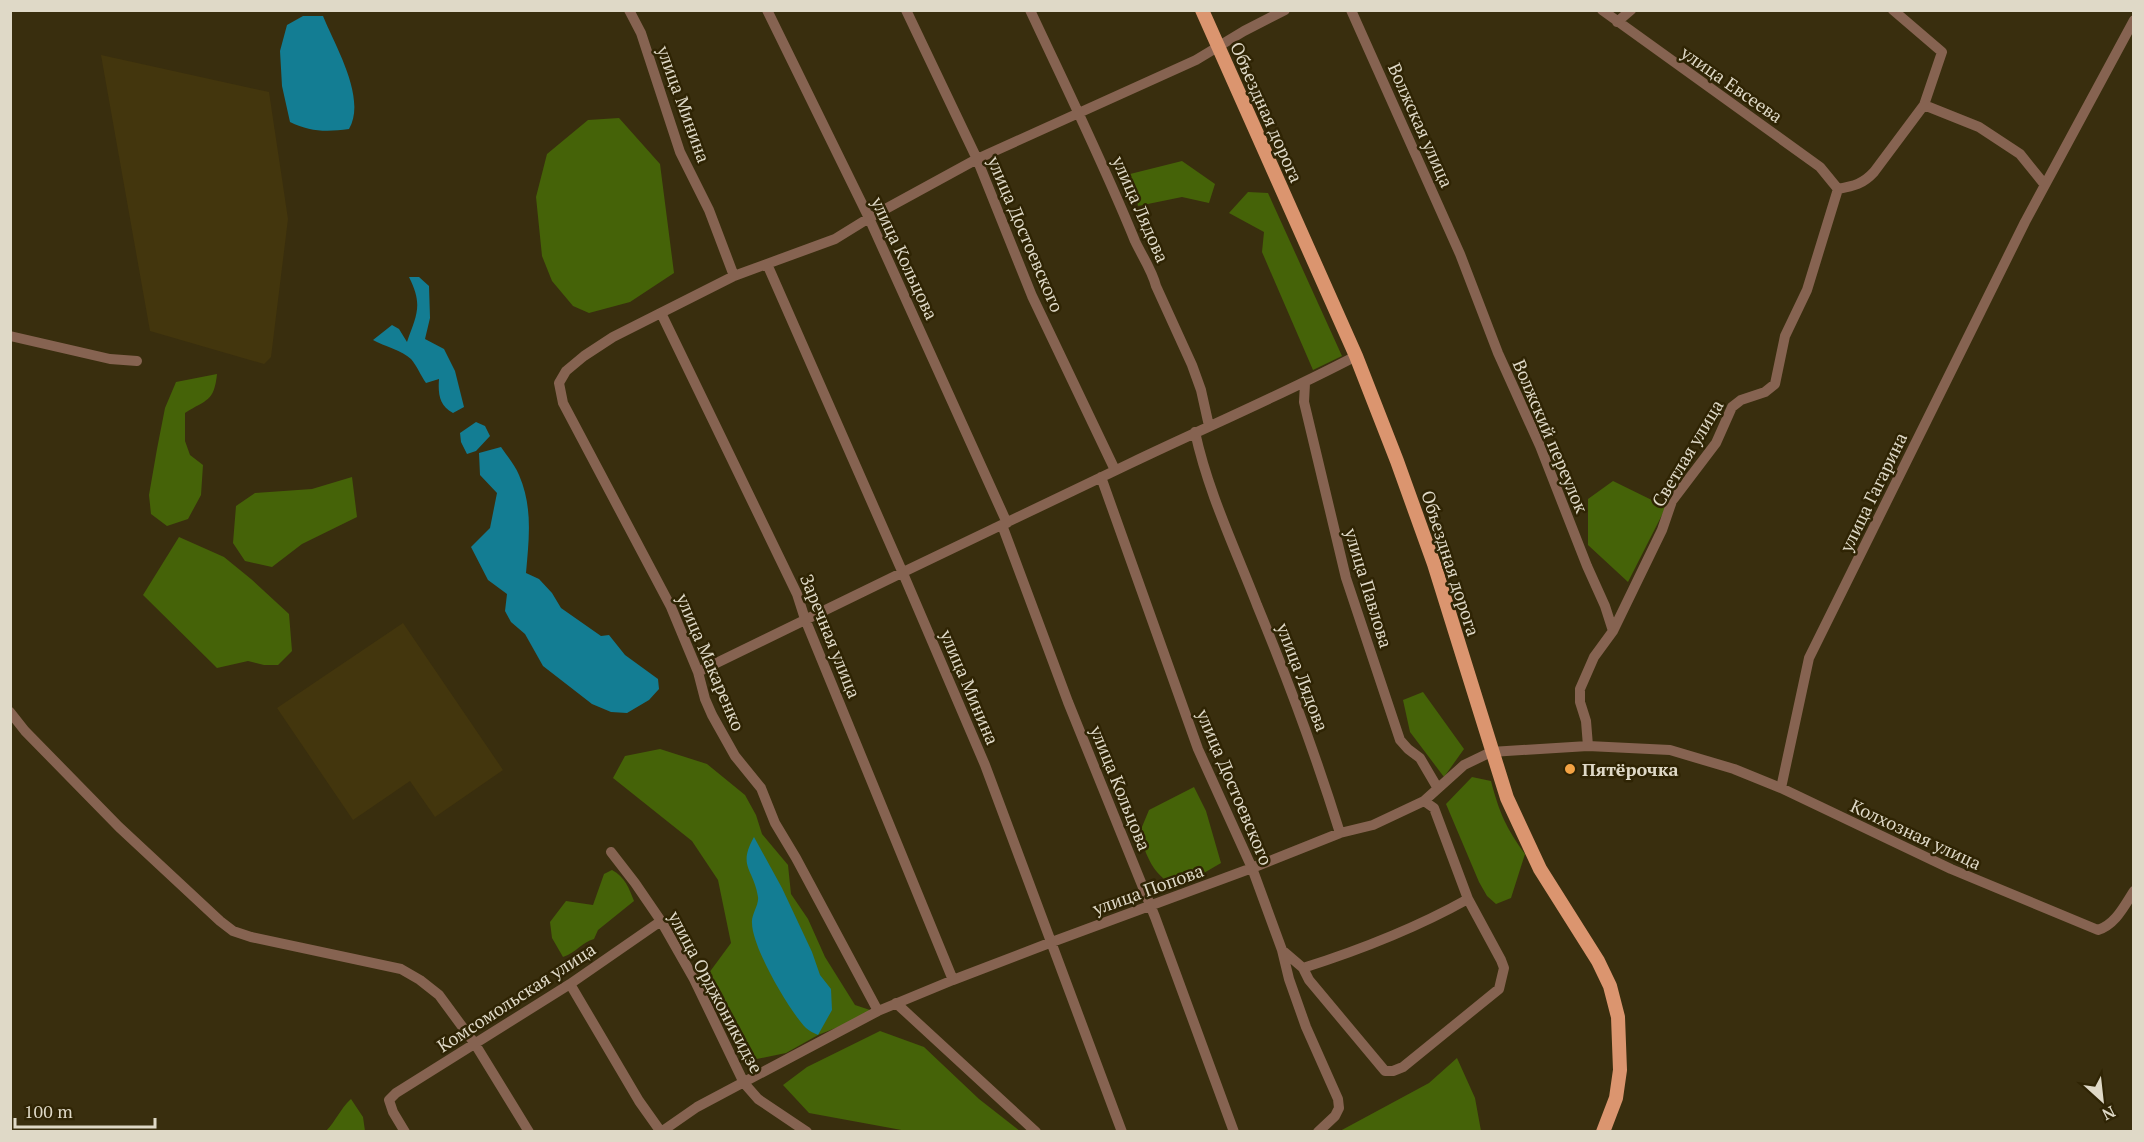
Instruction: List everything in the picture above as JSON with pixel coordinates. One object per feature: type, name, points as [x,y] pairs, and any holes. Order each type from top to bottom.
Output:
[{"type":"main road","name":"Объездная дорога","points":[[1202,10],[1356,356],[1397,461],[1434,564],[1507,798],[1540,869],[1598,961],[1610,987],[1618,1017],[1620,1070],[1616,1098],[1603,1131]]},
{"type":"street","name":"улица Минина","points":[[629,10],[641,33],[680,152],[709,210],[734,276]]},
{"type":"street","name":"улица Кольцова","points":[[767,10],[869,218],[1005,524],[1068,702],[1150,905],[1234,1131]]},
{"type":"street","name":"улица Достоевского","points":[[906,10],[977,159],[983,179],[1032,296],[1115,470]]},
{"type":"street","name":"улица Лядова","points":[[1030,10],[1080,113],[1192,364],[1201,390],[1209,426]]},
{"type":"street","points":[[661,313],[734,276],[835,239],[977,159],[1168,73],[1284,10]]},
{"type":"street","name":"Волжская улица","points":[[1351,10],[1460,254]]},
{"type":"street","name":"улица Евсеева","points":[[1602,10],[1820,167],[1838,189]]},
{"type":"street","points":[[1617,22],[1631,10]]},
{"type":"street","points":[[1838,189],[1866,181],[1924,105],[1942,52],[1893,10]]},
{"type":"street","name":"улица Гагарина","points":[[1781,788],[1809,658],[2025,222],[2133,20]]},
{"type":"street","points":[[1924,105],[1979,127],[2020,154],[2045,185]]},
{"type":"street","name":"Светлая улица","points":[[1588,746],[1588,732],[1580,702],[1580,689],[1594,657],[1613,631],[1662,530],[1672,501],[1716,443],[1732,406],[1741,400],[1765,392],[1775,384],[1785,336],[1807,290],[1838,189]]},
{"type":"street","name":"Волжский переулок","points":[[1460,254],[1498,353],[1540,446],[1613,631]]},
{"type":"street","name":"улица Минина","points":[[767,264],[985,765],[1122,1131]]},
{"type":"street","name":"улица Макаренко","points":[[661,313],[613,337],[566,371],[559,383],[563,404],[671,607],[698,672],[712,715],[735,756],[761,788],[775,823],[878,1011]]},
{"type":"street","name":"Заречная улица","points":[[661,313],[797,594],[805,619],[953,980]]},
{"type":"street","points":[[10,336],[110,359],[137,361]]},
{"type":"street","points":[[698,672],[1115,470],[1305,383],[1356,356]]},
{"type":"street","name":"улица Павлова","points":[[1305,383],[1304,402],[1346,578],[1400,740],[1420,758],[1437,787]]},
{"type":"street","name":"улица Лядова","points":[[1196,432],[1207,477],[1316,757],[1340,833]]},
{"type":"street","name":"улица Достоевского","points":[[1101,477],[1198,748],[1252,868],[1282,950],[1288,980],[1338,1099],[1340,1108],[1335,1116],[1318,1131]]},
{"type":"street","points":[[10,712],[25,731],[119,827],[233,931],[251,937],[401,969],[439,995],[475,1044],[529,1131]]},
{"type":"street","name":"Колхозная улица","points":[[1491,752],[1588,746],[1670,750],[1734,769],[1781,788],[1951,869],[2098,930],[2107,927],[2113,921],[2133,891]]},
{"type":"street","name":"улица Попова","points":[[661,1131],[697,1107],[878,1011],[953,980],[1340,833],[1373,825],[1424,801],[1464,765],[1491,752]]},
{"type":"street","points":[[1282,950],[1303,968],[1309,980],[1385,1071],[1403,1067],[1499,989],[1504,968],[1468,899],[1434,808],[1424,801]]},
{"type":"street","name":"улица Орджоникидзе","points":[[611,852],[661,921],[694,979],[744,1083],[758,1099],[807,1131]]},
{"type":"street","points":[[1303,968],[1395,934],[1439,915],[1468,899]]},
{"type":"street","name":"Комсомольская улица","points":[[405,1131],[393,1112],[389,1100],[396,1093],[570,984],[661,921]]},
{"type":"street","points":[[570,984],[639,1101],[661,1131]]},
{"type":"street","points":[[896,1004],[1036,1131]]},
{"type":"shaded area","points":[[101,55],[269,92],[288,219],[271,357],[264,364],[150,331]]},
{"type":"shaded area","points":[[403,623],[503,770],[435,817],[410,781],[353,820],[277,708]]},
{"type":"green space","points":[[619,118],[660,164],[674,273],[630,302],[589,313],[573,306],[552,281],[542,256],[536,197],[547,154],[588,120]]},
{"type":"green space","points":[[1182,161],[1215,184],[1209,203],[1182,197],[1138,206],[1130,174]]},
{"type":"green space","points":[[1248,192],[1268,193],[1342,356],[1313,370],[1262,252],[1264,232],[1229,213]]},
{"type":"green space","points":[[217,374],[214,390],[208,399],[185,413],[185,441],[190,455],[203,465],[201,495],[188,519],[167,526],[151,514],[149,495],[165,408],[176,382]]},
{"type":"green space","points":[[352,477],[357,517],[302,544],[272,567],[245,561],[233,543],[236,506],[255,493],[312,489]]},
{"type":"green space","points":[[1613,481],[1666,507],[1628,582],[1588,545],[1588,499]]},
{"type":"green space","points":[[179,537],[224,557],[289,614],[292,651],[278,665],[264,665],[248,661],[217,668],[143,595]]},
{"type":"green space","points":[[1423,692],[1464,749],[1444,777],[1410,732],[1403,700]]},
{"type":"green space","points":[[660,749],[707,764],[745,795],[756,815],[762,834],[788,865],[791,894],[808,919],[825,957],[855,1005],[876,1012],[818,1035],[786,1053],[742,1062],[706,977],[731,943],[718,880],[692,841],[613,778],[625,756]]},
{"type":"green space","points":[[1472,777],[1491,781],[1504,819],[1525,854],[1511,898],[1496,904],[1487,896],[1479,882],[1446,804]]},
{"type":"green space","points":[[1194,787],[1206,811],[1221,863],[1197,877],[1174,886],[1155,870],[1139,834],[1149,810]]},
{"type":"green space","points":[[612,870],[623,879],[634,901],[598,930],[594,939],[563,957],[552,938],[550,922],[566,901],[593,905],[604,874]]},
{"type":"green space","points":[[880,1031],[924,1047],[979,1099],[1020,1131],[907,1131],[809,1113],[783,1085],[807,1067]]},
{"type":"green space","points":[[1457,1058],[1475,1098],[1481,1131],[1340,1131],[1429,1083]]},
{"type":"green space","points":[[351,1099],[363,1117],[365,1131],[326,1131],[344,1107]]},
{"type":"water","points":[[303,16],[323,16],[341,57],[352,88],[354,102],[354,116],[349,129],[319,130],[290,122],[282,86],[280,51],[287,25]]},
{"type":"water","points":[[409,277],[419,277],[429,286],[430,318],[425,339],[444,349],[455,371],[464,407],[453,413],[440,399],[439,379],[426,383],[408,356],[373,340],[392,325],[399,329],[407,342],[417,310],[416,295]]},
{"type":"water","points":[[476,422],[485,426],[490,436],[476,451],[467,454],[461,442],[460,433]]},
{"type":"water","points":[[501,447],[517,471],[526,499],[529,523],[526,573],[539,579],[552,593],[561,608],[601,636],[609,635],[625,655],[658,679],[659,689],[649,700],[627,713],[611,712],[592,704],[543,666],[525,634],[511,622],[505,611],[507,594],[488,580],[471,547],[490,528],[497,493],[480,475],[479,453]]},
{"type":"water","points":[[754,837],[782,888],[812,952],[820,975],[831,989],[832,1010],[818,1035],[806,1028],[790,1008],[758,947],[752,920],[758,897],[747,862],[749,847]]},
{"type":"place","name":"Пятёрочка","points":[[1570,769]]}]
